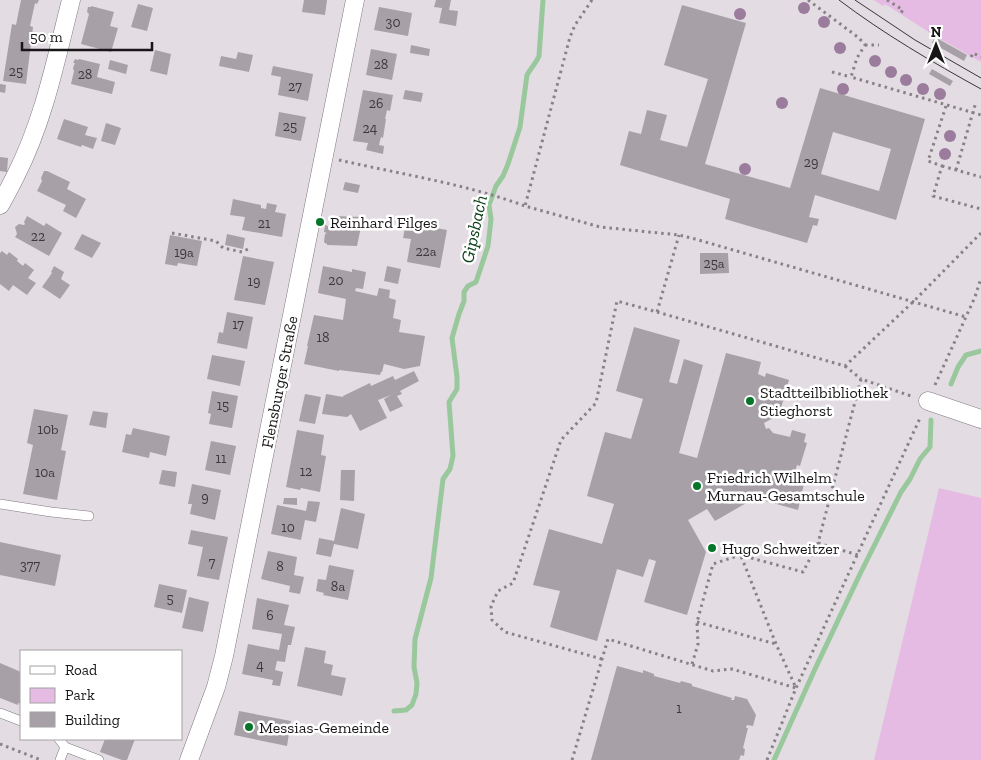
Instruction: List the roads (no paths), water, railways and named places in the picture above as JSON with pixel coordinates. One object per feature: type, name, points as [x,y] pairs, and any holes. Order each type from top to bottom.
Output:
[{"type":"street","points":[[0,205],[25,157],[42,108],[71,0]]},
{"type":"street","name":"Flensburger Straße","points":[[189,760],[216,687],[224,656],[355,0]]},
{"type":"street","points":[[928,401],[981,419]]},
{"type":"lane","points":[[0,504],[88,516]]},
{"type":"lane","points":[[0,713],[20,721]]},
{"type":"lane","points":[[60,740],[65,747],[99,760]]},
{"type":"lane","points":[[60,760],[65,747]]},
{"type":"waterway","name":"Gipsbach","points":[[394,711],[406,710],[412,705],[416,694],[417,683],[414,667],[415,639],[431,578],[443,479],[450,469],[453,456],[449,402],[457,389],[457,377],[452,338],[464,301],[464,292],[468,286],[476,282],[488,246],[491,219],[489,205],[496,186],[508,164],[520,127],[527,75],[539,56],[543,0]]},
{"type":"waterway","points":[[951,384],[958,367],[966,355],[981,351]]},
{"type":"waterway","points":[[774,760],[860,574],[901,492],[920,459],[930,447],[931,420]]},
{"type":"tram line","points":[[839,0],[909,47],[981,89]]},
{"type":"tram line","points":[[855,0],[915,40],[981,78]]},
{"type":"place","name":"Reinhard Filges","points":[[320,222]]},
{"type":"place","name":"Stadtteilbibliothek Stieghorst","points":[[750,401]]},
{"type":"place","name":"Friedrich Wilhelm Murnau-Gesamtschule","points":[[697,486]]},
{"type":"place","name":"Hugo Schweitzer","points":[[712,548]]},
{"type":"place","name":"Messias-Gemeinde","points":[[249,727]]}]
